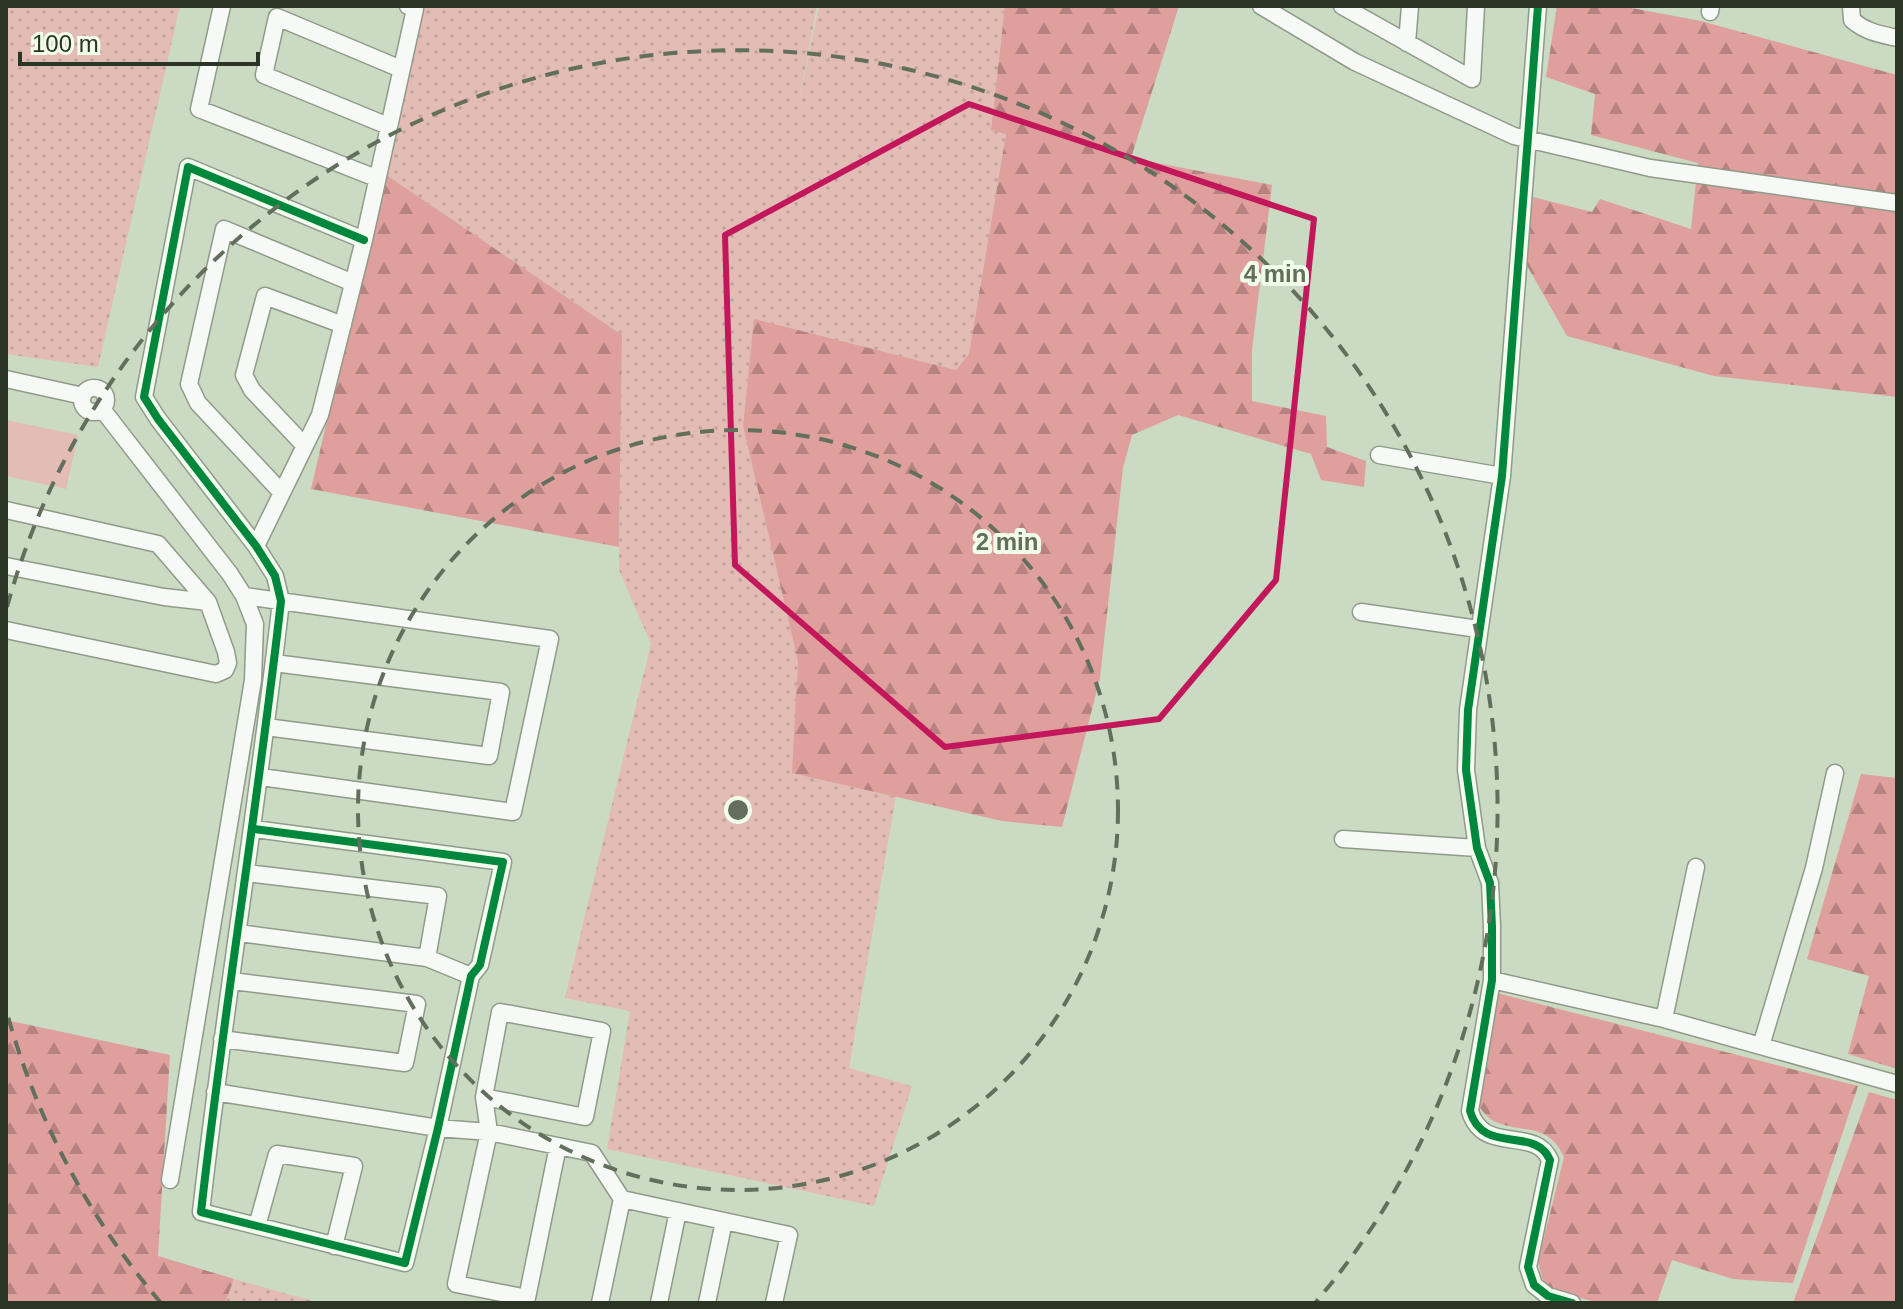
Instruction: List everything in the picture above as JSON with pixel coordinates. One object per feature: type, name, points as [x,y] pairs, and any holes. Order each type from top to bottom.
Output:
[{"type":"street","points":[[222,6],[199,109],[376,178]]},
{"type":"street","points":[[256,546],[320,415],[364,240],[415,9],[408,6]]},
{"type":"street","points":[[1261,6],[1355,62],[1529,141],[1650,168],[1897,203]]},
{"type":"street","points":[[1407,43],[1410,6]]},
{"type":"street","points":[[1349,8],[1472,79],[1476,6]]},
{"type":"street","points":[[1538,6],[1502,476],[1468,710],[1466,770],[1477,848],[1490,883],[1492,980],[1470,1111],[1474,1124],[1484,1133],[1538,1146],[1546,1151],[1550,1160],[1528,1267],[1534,1285],[1548,1296],[1572,1303]]},
{"type":"street","points":[[1851,6],[1852,20],[1861,28],[1897,38]]},
{"type":"street","points":[[388,126],[264,75],[277,17],[401,69]]},
{"type":"street","points":[[254,829],[503,862],[480,965],[471,976],[405,1263],[201,1212],[222,1039],[261,777],[281,601],[275,576],[256,546],[144,397],[188,167],[364,240]]},
{"type":"street","points":[[282,493],[198,403],[190,390],[224,229],[353,283]]},
{"type":"street","points":[[305,446],[252,390],[244,375],[265,296],[343,325]]},
{"type":"street","points":[[6,379],[83,396],[87,410],[95,412],[102,409],[230,574],[244,596],[255,624],[253,680],[170,1180]]},
{"type":"street","points":[[1379,455],[1502,476]]},
{"type":"street","points":[[6,510],[158,544],[208,602],[228,663],[225,670],[216,674],[6,630]]},
{"type":"street","points":[[6,566],[164,597],[208,602]]},
{"type":"street","points":[[244,596],[550,639],[513,812],[261,777]]},
{"type":"street","points":[[1361,612],[1478,629]]},
{"type":"street","points":[[266,727],[489,756],[501,692],[274,663]]},
{"type":"street","points":[[1761,1046],[1814,868],[1835,773]]},
{"type":"street","points":[[1343,839],[1477,848]]},
{"type":"street","points":[[1664,1019],[1696,867]]},
{"type":"street","points":[[247,873],[438,896],[427,958]]},
{"type":"street","points":[[239,933],[427,958],[471,976]]},
{"type":"street","points":[[1492,980],[1664,1019],[1897,1084]]},
{"type":"street","points":[[222,1039],[405,1063],[417,1004],[232,981]]},
{"type":"street","points":[[484,1097],[585,1117],[602,1031],[500,1012],[484,1097],[489,1132],[456,1284],[527,1298],[558,1146]]},
{"type":"street","points":[[215,1092],[438,1128],[489,1132],[592,1153],[622,1199],[789,1235],[774,1303]]},
{"type":"street","points":[[257,1226],[277,1154],[354,1166],[334,1246]]},
{"type":"street","points":[[600,1303],[622,1199]]},
{"type":"street","points":[[659,1303],[678,1211]]},
{"type":"street","points":[[707,1303],[724,1221]]},
{"type":"highlighted area","points":[[969,104],[1314,219],[1276,580],[1159,719],[945,747],[735,565],[725,235]]},
{"type":"shaded area","points":[[6,6],[180,6],[98,367],[6,354]]},
{"type":"shaded area","points":[[424,6],[817,6],[797,112],[819,6],[1005,6],[991,130],[1006,133],[969,354],[956,370],[754,320],[743,426],[798,661],[793,773],[896,796],[849,1068],[912,1086],[874,1206],[607,1149],[630,1011],[565,998],[651,644],[619,570],[622,335],[385,174]]},
{"type":"shaded area","points":[[6,420],[78,435],[66,489],[6,476]]},
{"type":"shaded area","points":[[234,1279],[320,1303],[225,1303]]},
{"type":"green space","points":[[1005,6],[1179,6],[1131,158],[1272,185],[1252,350],[1252,401],[1326,416],[1327,447],[1366,461],[1364,487],[1321,480],[1311,454],[1178,415],[1132,435],[1123,468],[1100,678],[1062,827],[1002,821],[792,773],[798,661],[743,426],[754,319],[956,370],[969,354],[1006,134],[991,130]]},
{"type":"green space","points":[[1557,6],[1621,6],[1701,21],[1897,75],[1897,397],[1714,376],[1567,336],[1525,262],[1533,197],[1592,212],[1600,199],[1691,229],[1698,163],[1591,135],[1595,94],[1546,77]]},
{"type":"green space","points":[[385,174],[622,335],[619,547],[311,489]]},
{"type":"green space","points":[[1861,774],[1897,778],[1897,1069],[1848,1054],[1869,976],[1807,959]]},
{"type":"green space","points":[[1497,993],[1858,1086],[1793,1283],[1733,1279],[1672,1260],[1657,1303],[1599,1303],[1551,1290],[1542,1278],[1538,1262],[1564,1157],[1549,1138],[1532,1130],[1492,1120],[1474,1100]]},
{"type":"green space","points":[[6,1020],[170,1055],[158,1256],[234,1279],[225,1303],[6,1303]]},
{"type":"green space","points":[[1869,1092],[1897,1100],[1897,1303],[1793,1303]]},
{"type":"cycle path","points":[[1538,6],[1502,476],[1468,710],[1466,770],[1477,848],[1490,883],[1492,927],[1492,980],[1470,1111],[1477,1125],[1486,1133],[1533,1144],[1543,1150],[1550,1160],[1528,1267],[1534,1285],[1548,1296],[1572,1303]]},
{"type":"cycle path","points":[[254,829],[503,862],[480,965],[471,976],[405,1263],[201,1212],[281,601],[275,576],[256,546],[144,397],[188,167],[364,240]]}]
